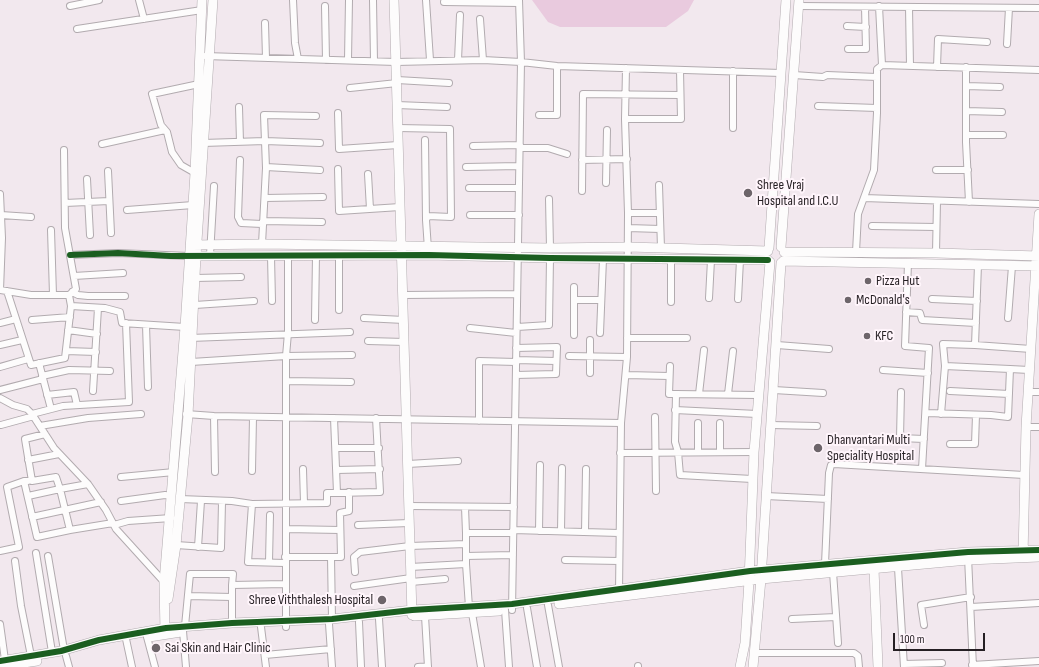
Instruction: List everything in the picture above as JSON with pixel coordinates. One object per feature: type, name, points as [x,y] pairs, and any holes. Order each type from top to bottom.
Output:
[{"type":"street","points":[[70,6],[99,0]]},
{"type":"street","points":[[139,0],[144,18]]},
{"type":"street","points":[[193,245],[203,143],[204,56],[202,0]]},
{"type":"street","points":[[168,585],[176,545],[176,498],[174,472],[193,256],[193,205],[199,84],[213,0]]},
{"type":"street","points":[[293,0],[295,43],[298,59]]},
{"type":"street","points":[[348,60],[349,0]]},
{"type":"street","points":[[373,0],[374,61]]},
{"type":"street","points":[[394,0],[412,613]]},
{"type":"street","points":[[426,0],[430,60]]},
{"type":"street","points":[[740,667],[745,643],[750,570],[752,480],[786,0]]},
{"type":"street","points":[[998,0],[998,8]]},
{"type":"street","points":[[444,2],[519,2],[521,62],[519,215],[514,532],[509,667]]},
{"type":"street","points":[[753,667],[774,390],[799,3],[865,7],[875,4],[908,7],[1039,8]]},
{"type":"street","points":[[875,4],[882,65]]},
{"type":"street","points":[[325,6],[326,60]]},
{"type":"street","points":[[848,49],[866,49],[865,7]]},
{"type":"street","points":[[908,7],[910,66]]},
{"type":"street","points":[[1006,44],[1009,8]]},
{"type":"street","points":[[77,29],[202,10]]},
{"type":"street","points":[[458,60],[460,15]]},
{"type":"street","points":[[480,19],[483,60]]},
{"type":"street","points":[[265,23],[266,58]]},
{"type":"street","points":[[847,26],[866,26]]},
{"type":"street","points":[[937,66],[938,39],[987,42]]},
{"type":"street","points":[[204,56],[396,62],[430,60],[483,60],[557,66],[781,73]]},
{"type":"street","points":[[856,252],[858,214],[874,170],[877,69],[882,65],[1039,70]]},
{"type":"street","points":[[539,115],[557,115],[557,66]]},
{"type":"street","points":[[619,594],[620,423],[627,357],[628,213],[625,119],[626,68]]},
{"type":"street","points":[[966,68],[966,135],[969,202]]},
{"type":"street","points":[[625,119],[681,119],[680,70]]},
{"type":"street","points":[[733,71],[733,128]]},
{"type":"street","points":[[794,75],[823,77],[827,75],[877,77]]},
{"type":"street","points":[[350,88],[397,81],[450,83]]},
{"type":"street","points":[[195,173],[181,165],[172,152],[165,130],[161,125],[152,94],[199,84]]},
{"type":"street","points":[[966,86],[1000,87]]},
{"type":"street","points":[[582,191],[583,94],[625,96],[680,95]]},
{"type":"street","points":[[397,105],[447,107]]},
{"type":"street","points":[[818,106],[877,108]]},
{"type":"street","points":[[239,107],[240,142]]},
{"type":"street","points":[[966,111],[1002,112]]},
{"type":"street","points":[[338,113],[339,149],[398,146]]},
{"type":"street","points":[[262,244],[266,166],[264,115],[316,116]]},
{"type":"street","points":[[398,128],[450,129],[451,217],[428,216],[426,220]]},
{"type":"street","points":[[102,144],[165,130]]},
{"type":"street","points":[[606,183],[605,160],[607,130]]},
{"type":"street","points":[[966,135],[1002,135]]},
{"type":"street","points":[[425,140],[428,251]]},
{"type":"street","points":[[203,143],[265,141],[320,143]]},
{"type":"street","points":[[473,146],[520,146],[548,148],[567,154]]},
{"type":"street","points":[[7,291],[30,365],[65,358],[71,294],[76,289],[65,228],[64,150]]},
{"type":"street","points":[[582,160],[627,159]]},
{"type":"street","points":[[240,160],[238,217],[241,223],[322,222]]},
{"type":"street","points":[[266,166],[320,170]]},
{"type":"street","points":[[466,167],[519,166]]},
{"type":"street","points":[[338,170],[339,211],[400,207]]},
{"type":"street","points":[[936,170],[968,170]]},
{"type":"street","points":[[108,171],[111,233]]},
{"type":"street","points":[[368,174],[370,209]]},
{"type":"street","points":[[87,179],[90,235]]},
{"type":"street","points":[[659,185],[661,248]]},
{"type":"street","points":[[210,255],[214,186]]},
{"type":"street","points":[[469,188],[519,188]]},
{"type":"street","points":[[0,194],[2,238],[0,290],[31,295],[71,294],[88,296],[125,296]]},
{"type":"street","points":[[265,198],[323,196]]},
{"type":"street","points":[[864,198],[1039,204]]},
{"type":"street","points":[[549,199],[550,248]]},
{"type":"street","points":[[64,203],[109,201]]},
{"type":"street","points":[[936,253],[937,201]]},
{"type":"street","points":[[127,210],[193,205]]},
{"type":"street","points":[[628,213],[659,213]]},
{"type":"street","points":[[1023,554],[1026,427],[1029,370],[1036,319],[1039,214]]},
{"type":"street","points":[[1,215],[31,217]]},
{"type":"street","points":[[470,215],[519,215]]},
{"type":"street","points":[[872,226],[936,227]]},
{"type":"street","points":[[628,228],[660,229]]},
{"type":"street","points":[[51,230],[53,295]]},
{"type":"street","points":[[193,245],[262,244],[401,251],[518,247],[628,247],[769,255]]},
{"type":"street","points":[[428,251],[518,258],[740,260],[769,255],[775,246],[782,256]]},
{"type":"street","points":[[70,255],[118,253],[193,256],[339,256],[401,251]]},
{"type":"street","points":[[769,255],[775,264],[782,256],[856,252],[1038,256]]},
{"type":"street","points":[[316,255],[316,320]]},
{"type":"street","points":[[166,631],[171,518],[176,498],[188,415],[191,362],[187,334],[195,304],[193,256]]},
{"type":"street","points":[[271,256],[272,301]]},
{"type":"street","points":[[286,624],[286,356],[288,333],[288,256]]},
{"type":"street","points":[[339,256],[339,310]]},
{"type":"street","points":[[782,256],[908,263],[1037,266]]},
{"type":"street","points":[[470,328],[516,330],[549,325],[550,258]]},
{"type":"street","points":[[600,333],[603,259]]},
{"type":"street","points":[[671,260],[671,302]]},
{"type":"street","points":[[709,298],[711,260]]},
{"type":"street","points":[[738,298],[740,260]]},
{"type":"street","points":[[908,263],[904,346],[929,348],[922,469]]},
{"type":"street","points":[[974,345],[978,265]]},
{"type":"street","points":[[1008,318],[1012,266]]},
{"type":"street","points":[[74,276],[123,273]]},
{"type":"street","points":[[195,278],[241,277]]},
{"type":"street","points":[[574,287],[574,336]]},
{"type":"street","points":[[403,295],[517,294]]},
{"type":"street","points":[[932,299],[977,301]]},
{"type":"street","points":[[574,300],[601,300]]},
{"type":"street","points":[[195,304],[254,301]]},
{"type":"street","points":[[71,306],[98,308],[120,312],[122,323],[146,325],[187,334],[350,332]]},
{"type":"street","points":[[93,391],[98,308]]},
{"type":"street","points":[[906,312],[920,313],[922,320],[976,323]]},
{"type":"street","points":[[32,320],[70,317]]},
{"type":"street","points":[[364,318],[404,320]]},
{"type":"street","points":[[0,322],[16,319]]},
{"type":"street","points":[[1,425],[51,409],[77,405],[128,402],[126,324]]},
{"type":"street","points":[[146,325],[148,387]]},
{"type":"street","points":[[68,330],[97,334]]},
{"type":"street","points":[[627,338],[687,338]]},
{"type":"street","points":[[0,345],[22,340]]},
{"type":"street","points":[[590,340],[590,373]]},
{"type":"street","points":[[368,341],[404,342]]},
{"type":"street","points":[[941,414],[945,366],[943,344],[1031,349]]},
{"type":"street","points":[[777,345],[829,349]]},
{"type":"street","points":[[516,348],[556,347],[556,374],[516,375]]},
{"type":"street","points":[[699,394],[704,350]]},
{"type":"street","points":[[66,351],[96,352]]},
{"type":"street","points":[[728,394],[733,351]]},
{"type":"street","points":[[191,362],[286,356],[352,355]]},
{"type":"street","points":[[569,356],[627,357]]},
{"type":"street","points":[[0,367],[28,359]]},
{"type":"street","points":[[479,421],[480,361],[556,361]]},
{"type":"street","points":[[39,363],[51,409]]},
{"type":"street","points":[[670,366],[669,394],[758,395]]},
{"type":"street","points":[[945,366],[1029,370]]},
{"type":"street","points":[[926,413],[1008,418],[1010,369]]},
{"type":"street","points":[[0,390],[70,370],[110,371]]},
{"type":"street","points":[[883,370],[928,372]]},
{"type":"street","points":[[626,375],[669,376]]},
{"type":"street","points":[[286,382],[351,382]]},
{"type":"street","points":[[774,390],[824,394]]},
{"type":"street","points":[[950,391],[1009,394]]},
{"type":"street","points":[[47,395],[74,392],[77,405]]},
{"type":"street","points":[[901,392],[900,438],[924,439]]},
{"type":"street","points":[[1028,392],[1039,392]]},
{"type":"street","points":[[676,394],[675,442],[678,452],[680,475],[752,480]]},
{"type":"street","points":[[0,399],[13,406],[27,409],[33,415],[59,454],[88,484],[101,502],[113,524],[133,549],[168,585]]},
{"type":"street","points":[[675,410],[757,414]]},
{"type":"street","points":[[178,413],[188,415],[253,417],[620,423]]},
{"type":"street","points":[[40,426],[88,418],[141,414]]},
{"type":"street","points":[[950,444],[975,444],[976,415]]},
{"type":"street","points":[[214,416],[215,472]]},
{"type":"street","points":[[252,471],[253,417]]},
{"type":"street","points":[[654,417],[656,491]]},
{"type":"street","points":[[334,418],[337,492]]},
{"type":"street","points":[[121,501],[165,495],[201,501],[232,501],[252,504],[327,503],[327,493],[380,492],[380,469],[376,418]]},
{"type":"street","points":[[698,423],[698,452]]},
{"type":"street","points":[[720,423],[720,452]]},
{"type":"street","points":[[771,425],[817,426]]},
{"type":"street","points":[[1026,427],[1039,426]]},
{"type":"street","points":[[32,480],[25,439],[45,434]]},
{"type":"street","points":[[336,448],[378,448]]},
{"type":"street","points":[[620,453],[754,452]]},
{"type":"street","points":[[28,460],[59,454]]},
{"type":"street","points":[[408,464],[458,461]]},
{"type":"street","points":[[825,564],[829,468],[834,464],[1024,475]]},
{"type":"street","points":[[539,531],[540,465]]},
{"type":"street","points":[[561,531],[562,468]]},
{"type":"street","points":[[303,469],[304,503]]},
{"type":"street","points":[[336,470],[380,469]]},
{"type":"street","points":[[585,532],[586,469]]},
{"type":"street","points":[[121,477],[174,472]]},
{"type":"street","points":[[0,551],[19,546],[7,487],[24,481],[56,477],[70,530]]},
{"type":"street","points":[[24,481],[37,537],[70,530],[171,518]]},
{"type":"street","points":[[28,496],[88,484]]},
{"type":"street","points":[[252,504],[248,562],[342,557],[340,513],[349,511],[349,492]]},
{"type":"street","points":[[766,496],[828,499]]},
{"type":"street","points":[[198,547],[201,501]]},
{"type":"street","points":[[32,517],[101,502]]},
{"type":"street","points":[[176,545],[221,548],[222,502]]},
{"type":"street","points":[[409,506],[514,507]]},
{"type":"street","points":[[465,507],[466,564],[470,610],[481,667]]},
{"type":"street","points":[[269,562],[270,515]]},
{"type":"street","points":[[358,525],[409,523]]},
{"type":"street","points":[[286,529],[340,530]]},
{"type":"street","points":[[466,533],[561,531],[619,533]]},
{"type":"street","points":[[355,572],[354,557],[357,553],[410,546],[466,544]]},
{"type":"street","points":[[510,608],[619,594],[749,581],[761,574],[825,564],[1023,554],[1039,550]]},
{"type":"street","points":[[36,553],[52,652]]},
{"type":"street","points":[[1023,554],[1039,557]]},
{"type":"street","points":[[466,556],[513,555]]},
{"type":"street","points":[[48,556],[65,653],[69,667]]},
{"type":"street","points":[[330,622],[412,613],[527,608],[619,594],[750,570],[761,574],[898,568],[968,556]]},
{"type":"street","points":[[968,556],[971,597],[972,666],[1039,661]]},
{"type":"street","points":[[331,557],[330,622],[332,667]]},
{"type":"street","points":[[566,560],[619,561]]},
{"type":"street","points":[[14,561],[31,656]]},
{"type":"street","points":[[410,567],[466,564]]},
{"type":"street","points":[[898,568],[904,666],[942,663]]},
{"type":"street","points":[[874,569],[878,667]]},
{"type":"street","points":[[833,572],[838,643]]},
{"type":"street","points":[[186,667],[184,629],[190,574],[233,574],[232,623]]},
{"type":"street","points":[[354,586],[411,580],[445,579]]},
{"type":"street","points":[[232,585],[285,584]]},
{"type":"street","points":[[188,596],[232,597]]},
{"type":"street","points":[[924,626],[921,605],[971,597]]},
{"type":"street","points":[[971,607],[1039,603]]},
{"type":"street","points":[[548,605],[559,667]]},
{"type":"street","points":[[527,608],[537,667]]},
{"type":"street","points":[[2,663],[52,652],[65,653],[99,640],[232,623],[286,624],[359,622],[412,613],[425,616],[470,610]]},
{"type":"street","points":[[418,667],[428,667],[425,616]]},
{"type":"street","points":[[792,619],[836,617]]},
{"type":"street","points":[[379,619],[382,667]]},
{"type":"street","points":[[359,622],[361,667]]},
{"type":"street","points":[[0,624],[2,663]]},
{"type":"street","points":[[184,629],[261,627],[286,624]]},
{"type":"street","points":[[261,627],[266,667]]},
{"type":"street","points":[[2,663],[65,653],[97,645],[148,637],[166,631]]},
{"type":"street","points":[[148,637],[155,667]]},
{"type":"street","points":[[126,640],[132,667]]},
{"type":"street","points":[[265,655],[331,649]]},
{"type":"street","points":[[754,653],[854,653],[858,656],[859,667]]},
{"type":"shaded area","points":[[532,0],[694,0],[688,11],[666,27],[560,27],[548,22]]},
{"type":"cycle path","points":[[70,255],[118,253],[171,256],[429,255],[550,258],[768,260]]},
{"type":"cycle path","points":[[0,661],[61,651],[99,640],[166,628],[232,623],[332,619],[412,610],[512,604],[750,571],[968,552],[1039,550]]},
{"type":"place","name":"Shree Vraj Hospital and I.C.U","points":[[748,193]]},
{"type":"place","name":"Pizza Hut","points":[[868,281]]},
{"type":"place","name":"McDonald's","points":[[848,300]]},
{"type":"place","name":"KFC","points":[[867,336]]},
{"type":"place","name":"Dhanvantari Multi Speciality Hospital","points":[[818,448]]},
{"type":"place","name":"Shree Viththalesh Hospital","points":[[382,600]]},
{"type":"place","name":"Sai Skin and Hair Clinic","points":[[156,648]]}]
